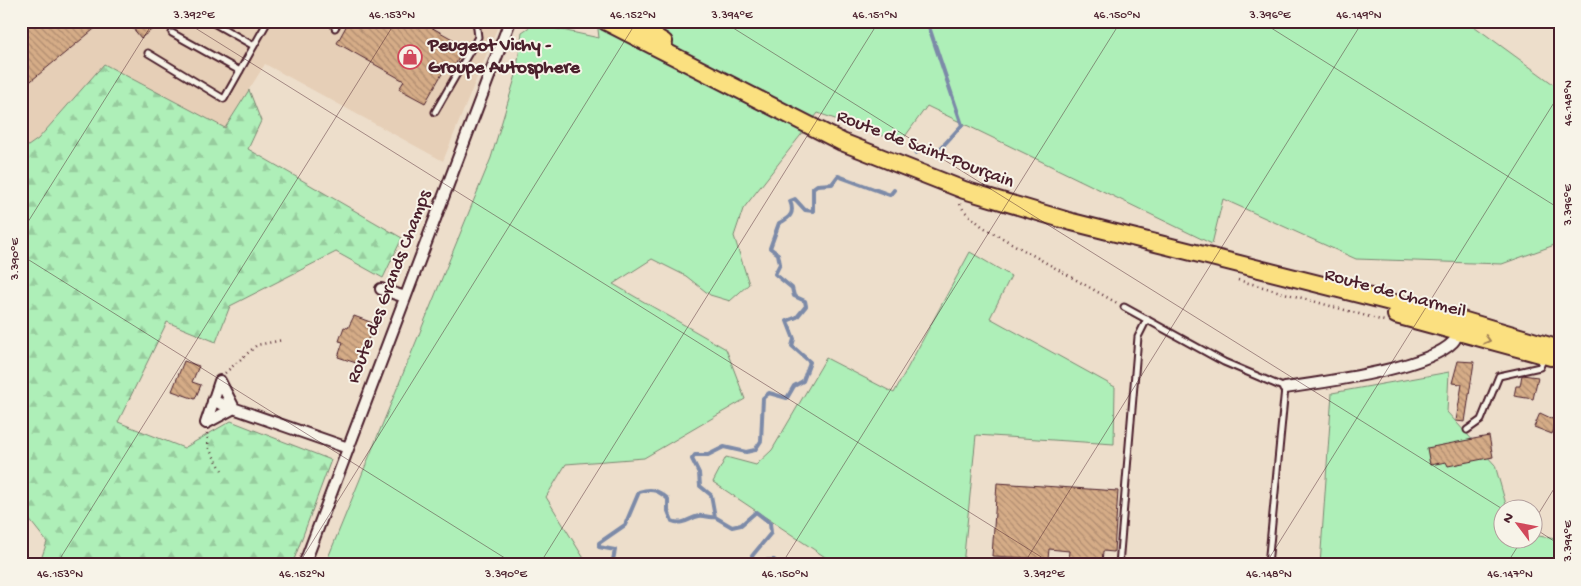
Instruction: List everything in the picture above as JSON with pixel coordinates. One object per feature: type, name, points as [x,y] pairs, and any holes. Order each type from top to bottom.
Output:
[{"type":"main road","name":"Route de Saint-Pourçain","points":[[604,21],[842,142],[964,190],[1072,222]]},
{"type":"main road","name":"Route de Saint-Pourçain","points":[[629,21],[769,105]]},
{"type":"main road","name":"Route de Charmeil","points":[[1072,222],[1222,261],[1310,291],[1460,326],[1553,352]]},
{"type":"street","name":"Route des Grands Champs","points":[[304,565],[510,21]]},
{"type":"street","points":[[381,289],[405,298]]},
{"type":"street","points":[[1285,388],[1401,366],[1443,349],[1454,342],[1460,326]]},
{"type":"street","points":[[220,382],[234,408]]},
{"type":"street","points":[[206,423],[220,382]]},
{"type":"street","points":[[212,401],[348,448]]},
{"type":"street","points":[[206,423],[234,408]]},
{"type":"lane","points":[[210,21],[254,46]]},
{"type":"lane","points":[[148,54],[224,99],[268,21]]},
{"type":"lane","points":[[335,28],[339,21]]},
{"type":"lane","points":[[436,112],[478,37],[476,21]]},
{"type":"lane","points":[[172,33],[240,70]]},
{"type":"lane","points":[[1124,307],[1224,362],[1285,388],[1268,565]]},
{"type":"lane","points":[[1119,565],[1138,337],[1147,319]]},
{"type":"lane","points":[[1467,430],[1481,420],[1499,376],[1540,367],[1553,352]]},
{"type":"path","points":[[959,200],[964,211],[983,227],[1124,307]]},
{"type":"path","points":[[220,382],[222,375],[257,345],[283,340]]},
{"type":"path","points":[[206,423],[209,449],[222,470]]},
{"type":"shaded area","points":[[21,21],[500,21],[443,161],[265,64],[225,128],[104,64],[38,139],[21,151]]},
{"type":"green space","points":[[597,21],[1467,21],[1560,89],[1560,243],[1502,264],[1356,259],[1223,199],[1212,244],[927,106],[901,142],[818,113],[743,209],[734,236],[749,284],[730,301],[710,295],[686,276],[652,259],[613,284],[726,349],[745,399],[644,458],[566,464],[546,497],[588,565],[325,565],[491,158],[516,75],[522,32],[534,24],[599,38]]},
{"type":"green space","points":[[104,64],[225,128],[249,90],[261,121],[248,149],[402,238],[383,278],[336,252],[230,306],[216,342],[167,322],[118,422],[184,448],[231,421],[331,460],[292,565],[39,565],[47,542],[21,509],[21,151],[38,139]]},
{"type":"green space","points":[[970,252],[1011,276],[990,318],[1115,387],[1114,444],[976,435],[963,565],[837,565],[713,482],[726,457],[756,465],[772,450],[826,358],[894,393]]},
{"type":"green space","points":[[1449,372],[1447,412],[1495,465],[1504,498],[1494,498],[1494,548],[1544,548],[1544,537],[1560,540],[1560,565],[1320,565],[1332,393]]},
{"type":"building","points":[[21,21],[104,21],[21,89]]},
{"type":"building","points":[[127,21],[163,21],[141,38]]},
{"type":"building","name":"Peugeot Vichy - Groupe Autosphere","points":[[349,21],[431,21],[429,26],[465,46],[452,71],[446,67],[425,103],[399,89],[404,81],[337,43]]},
{"type":"building","points":[[354,316],[373,323],[369,329],[373,332],[360,351],[356,363],[338,357],[343,342],[339,341],[344,327],[348,328]]},
{"type":"building","points":[[184,361],[199,366],[192,382],[201,385],[195,399],[172,391]]},
{"type":"building","points":[[1458,361],[1474,362],[1465,422],[1456,421],[1462,384],[1452,383]]},
{"type":"building","points":[[1522,375],[1538,377],[1533,399],[1514,396],[1516,386],[1520,386]]},
{"type":"building","points":[[1540,413],[1557,421],[1552,434],[1534,427]]},
{"type":"building","points":[[1489,436],[1493,457],[1448,466],[1446,462],[1430,465],[1427,448]]},
{"type":"building","points":[[997,483],[1118,491],[1114,552],[1103,551],[1102,563],[1068,561],[1069,551],[1049,549],[1048,559],[992,556]]},
{"type":"waterway","points":[[916,153],[920,147],[940,149],[962,125],[927,21]]},
{"type":"waterway","points":[[715,517],[711,495],[700,486],[699,473],[692,459],[695,455],[708,455],[724,447],[746,452],[755,450],[761,441],[763,398],[769,393],[787,398],[794,386],[803,381],[810,362],[792,346],[794,339],[787,321],[797,317],[806,306],[805,301],[794,296],[792,288],[775,274],[780,264],[778,254],[770,248],[779,223],[792,212],[790,201],[795,199],[805,210],[813,211],[813,188],[817,185],[832,184],[838,176],[890,195],[894,190]]},
{"type":"waterway","points":[[612,565],[615,550],[599,547],[599,543],[625,525],[639,492],[651,490],[658,492],[668,499],[668,511],[672,521],[679,523],[699,516],[715,517]]},
{"type":"waterway","points":[[715,517],[732,527],[741,525],[756,512],[770,523],[771,533],[752,556],[753,561],[774,560],[777,565]]},
{"type":"place","name":"Peugeot Vichy - Groupe Autosphere","points":[[410,57]]}]
